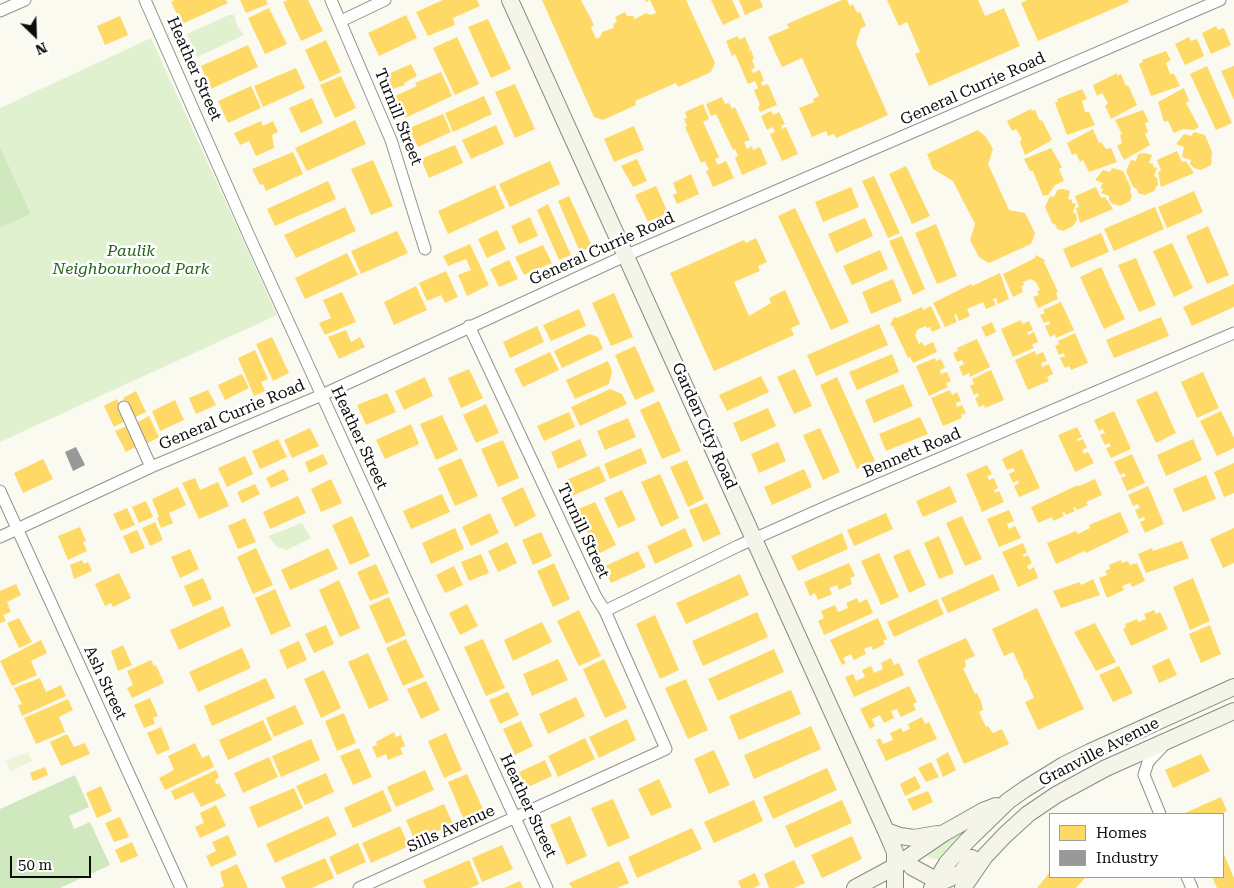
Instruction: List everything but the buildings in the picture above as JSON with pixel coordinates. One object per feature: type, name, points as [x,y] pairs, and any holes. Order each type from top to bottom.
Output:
[{"type":"main road","name":"Garden City Road","points":[[510,0],[899,859]]},
{"type":"main road","name":"Granville Avenue","points":[[941,881],[967,841],[1008,801],[1064,765],[1234,687]]},
{"type":"main road","name":"Granville Avenue","points":[[963,888],[985,856],[1028,814],[1089,776],[1234,711]]},
{"type":"main road","points":[[855,888],[899,859],[944,833],[983,811],[1008,801]]},
{"type":"main road","points":[[899,859],[920,860],[941,881],[962,872],[998,829],[1011,818],[1028,814]]},
{"type":"main road","points":[[886,831],[914,838],[944,833]]},
{"type":"main road","points":[[895,888],[899,859]]},
{"type":"street","points":[[0,11],[25,0]]},
{"type":"street","name":"Heather Street","points":[[145,0],[547,888]]},
{"type":"street","name":"Turnill Street","points":[[331,0],[392,140],[425,248]]},
{"type":"street","points":[[341,21],[385,0]]},
{"type":"street","name":"General Currie Road","points":[[0,537],[151,467],[322,394],[627,255],[1220,0]]},
{"type":"street","name":"Turnill Street","points":[[469,326],[596,597],[605,611],[666,749]]},
{"type":"street","name":"Bennett Road","points":[[605,611],[755,539],[1234,333]]},
{"type":"street","points":[[124,407],[151,467]]},
{"type":"street","name":"Ash Street","points":[[0,491],[181,888]]},
{"type":"street","points":[[1160,813],[1144,775],[1148,762],[1171,739]]},
{"type":"street","name":"Sills Avenue","points":[[359,888],[666,749]]},
{"type":"green space","points":[[229,15],[234,15],[237,26],[244,35],[197,57],[187,34]]},
{"type":"green space","name":"Paulik Neighbourhood Park","points":[[151,38],[277,315],[0,442],[0,228],[31,214],[0,147],[0,108]]},
{"type":"green space","points":[[0,147],[31,214],[0,228]]},
{"type":"green space","points":[[302,523],[311,538],[287,550],[277,547],[268,536]]},
{"type":"green space","points":[[28,752],[32,761],[11,771],[6,761]]},
{"type":"green space","points":[[75,775],[89,807],[69,816],[74,829],[90,822],[110,865],[60,888],[0,888],[0,809]]},
{"type":"green space","points":[[964,830],[940,860],[931,858],[924,853]]}]
